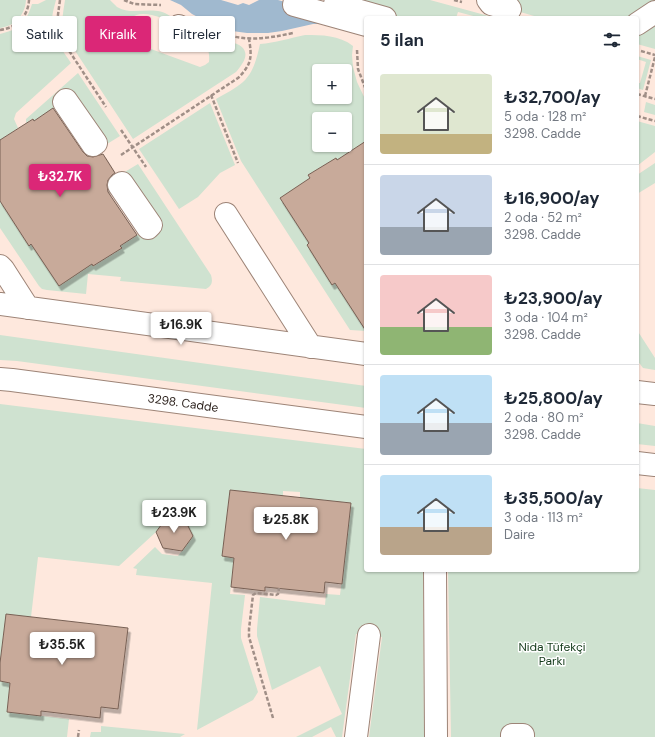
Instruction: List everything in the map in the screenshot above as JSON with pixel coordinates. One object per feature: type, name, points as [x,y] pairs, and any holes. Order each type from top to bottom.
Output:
[{"type":"street","points":[[295,0],[294,4],[364,24]]},
{"type":"street","points":[[323,0],[330,2],[331,0]]},
{"type":"street","points":[[336,0],[336,4],[378,16]]},
{"type":"street","points":[[488,0],[491,4],[510,10],[504,0]]},
{"type":"street","points":[[639,23],[655,12]]},
{"type":"street","points":[[639,36],[655,26]]},
{"type":"street","points":[[226,214],[311,347]]},
{"type":"street","points":[[0,266],[28,308]]},
{"type":"street","points":[[0,304],[364,354]]},
{"type":"street","name":"3298. Cadde","points":[[0,379],[364,427]]},
{"type":"street","points":[[639,392],[655,394]]},
{"type":"street","points":[[639,463],[655,465]]},
{"type":"street","points":[[436,572],[436,737]]},
{"type":"street","points":[[356,737],[369,635]]},
{"type":"street","points":[[512,737],[512,735],[524,735],[524,737]]},
{"type":"path","points":[[0,30],[15,25],[22,19],[27,10],[29,0]]},
{"type":"path","points":[[60,0],[57,26],[62,40],[110,113]]},
{"type":"path","points":[[124,0],[134,4],[166,6]]},
{"type":"path","points":[[235,38],[261,39],[298,32]]},
{"type":"path","points":[[120,155],[238,78],[245,71],[250,62],[251,54],[249,39]]},
{"type":"path","points":[[357,48],[358,69],[364,85]]},
{"type":"path","points":[[639,51],[655,56],[644,96]]},
{"type":"path","points":[[211,95],[238,163]]},
{"type":"path","points":[[639,95],[655,99]]},
{"type":"path","points":[[639,117],[655,121]]},
{"type":"path","points":[[119,127],[149,172]]},
{"type":"path","points":[[273,718],[249,637],[249,629],[253,595],[257,593],[276,595],[278,594],[279,588]]},
{"type":"path","points":[[78,737],[79,730]]},
{"type":"green space","points":[[0,0],[26,0],[24,10],[20,16],[12,16],[12,24],[0,28]]},
{"type":"green space","points":[[46,0],[56,0],[52,16],[27,16],[32,4],[38,4]]},
{"type":"green space","points":[[65,0],[110,0],[117,7],[123,10],[157,11],[169,16],[159,16],[159,17],[145,14],[134,16],[85,16],[85,52],[151,52],[151,49],[200,67],[209,62],[208,52],[235,52],[235,43],[242,47],[245,57],[242,65],[236,72],[133,139],[76,52],[77,16],[63,16]]},
{"type":"green space","points":[[350,0],[430,0],[489,16],[473,16],[458,12],[457,16],[381,16]]},
{"type":"green space","points":[[503,0],[655,0],[655,12],[639,17],[639,16],[534,16],[510,9]]},
{"type":"green space","points":[[655,26],[655,49],[639,45],[639,36]]},
{"type":"green space","points":[[12,30],[12,52],[64,52],[71,63],[16,113],[14,119],[18,128],[5,137],[0,143],[0,34]]},
{"type":"green space","points":[[311,35],[330,36],[348,42],[353,46],[353,67],[357,82],[364,97],[364,142],[352,150],[352,112],[312,112],[312,152],[349,152],[308,175],[310,178],[280,198],[309,243],[307,245],[332,284],[335,283],[362,324],[364,323],[364,331],[350,330],[241,161],[216,99],[247,78],[258,54],[260,44]]},
{"type":"green space","points":[[639,57],[651,60],[643,90],[639,89],[639,83],[646,62],[639,60]]},
{"type":"green space","points":[[78,73],[120,136],[99,149],[66,100],[34,121],[32,119],[26,123],[26,119]]},
{"type":"green space","points":[[646,102],[655,105],[655,115],[644,112]]},
{"type":"green space","points":[[210,103],[235,165],[220,173],[198,197],[179,209],[139,149]]},
{"type":"green space","points":[[639,122],[655,126],[655,152],[639,164]]},
{"type":"green space","points":[[655,163],[655,183],[639,193],[639,174]]},
{"type":"green space","points":[[138,164],[211,275],[212,282],[210,287],[206,289],[120,281],[121,277],[88,274],[86,294],[42,289],[0,228],[0,195],[3,206],[28,245],[31,244],[59,285],[92,264],[94,266],[121,248],[120,246],[148,228],[118,176]]},
{"type":"green space","points":[[639,333],[655,358],[655,370],[643,368],[639,363]]},
{"type":"green space","points":[[0,335],[364,386],[364,408],[17,361],[0,360]]},
{"type":"green space","points":[[0,404],[364,449],[364,572],[423,572],[424,737],[369,737],[382,637],[356,634],[342,737],[336,737],[331,727],[312,737],[296,737],[342,714],[320,666],[272,690],[257,636],[260,597],[325,605],[326,594],[340,595],[351,503],[300,498],[300,492],[283,491],[283,497],[230,490],[222,556],[234,558],[230,594],[245,595],[241,638],[258,692],[253,700],[197,730],[212,583],[136,575],[137,569],[133,568],[155,547],[162,554],[178,556],[193,536],[185,520],[167,517],[156,532],[119,566],[38,557],[31,617],[6,615],[0,663]]},
{"type":"green space","points":[[639,423],[655,426],[655,446],[639,444]]},
{"type":"green space","name":"Nida Tüfekçi Parkı","points":[[639,488],[655,490],[655,737],[451,737],[448,572],[639,572]]},
{"type":"green space","points":[[0,681],[10,683],[7,712],[69,719],[67,737],[0,737]]},
{"type":"green space","points":[[101,726],[185,734],[180,737],[90,737],[91,732],[101,732]]},
{"type":"water","points":[[170,0],[221,0],[238,5],[243,3],[249,5],[259,0],[278,0],[361,23],[313,24],[268,33],[247,33],[235,31],[235,16],[196,16],[181,5]]},
{"type":"building","points":[[53,108],[87,156],[93,157],[103,154],[115,173],[108,180],[108,192],[137,235],[120,246],[122,248],[93,266],[92,264],[59,286],[31,244],[29,246],[0,201],[0,140],[33,119],[34,121]]},
{"type":"building","points":[[364,142],[364,328],[335,283],[332,285],[307,245],[309,243],[280,198],[310,178],[308,175],[336,158],[337,160],[349,152],[352,152],[352,150]]},
{"type":"building","points":[[230,490],[351,503],[342,584],[325,582],[324,593],[265,587],[265,591],[231,587],[234,558],[222,556]]},
{"type":"building","points":[[167,517],[185,520],[193,536],[182,551],[163,548],[156,532]]},
{"type":"building","points":[[6,614],[128,628],[118,709],[101,707],[100,718],[41,711],[41,716],[7,712],[10,683],[0,681],[0,663]]}]
